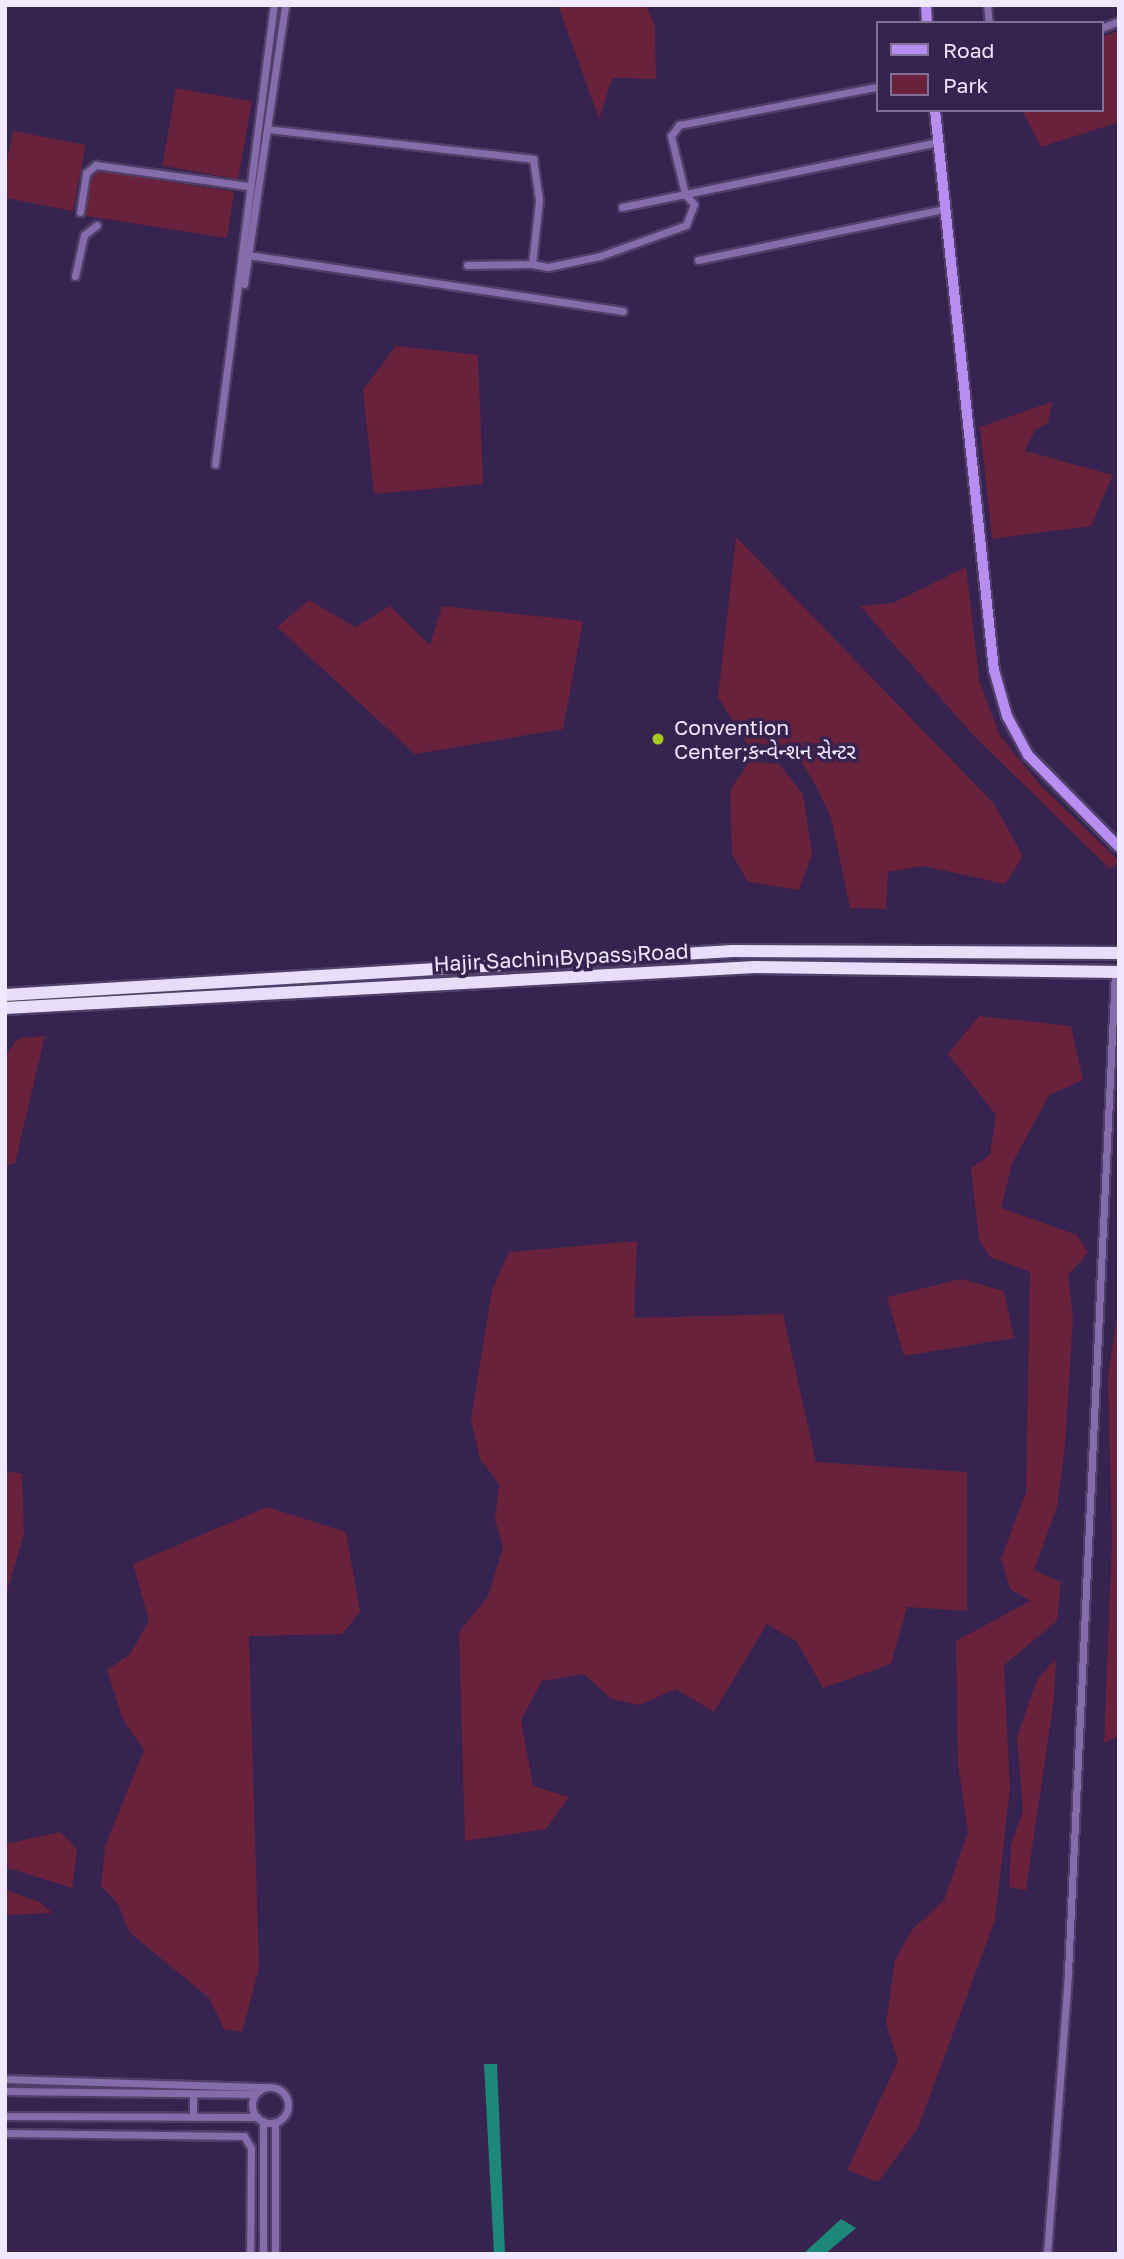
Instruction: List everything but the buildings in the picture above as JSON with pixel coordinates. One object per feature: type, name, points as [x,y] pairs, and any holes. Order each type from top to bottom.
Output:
[{"type":"highway","points":[[5,995],[733,951],[1119,953]]},
{"type":"highway","name":"Hajir Sachin Bypass Road","points":[[5,1009],[755,967],[1117,972]]},
{"type":"street","points":[[215,464],[248,186],[274,5]]},
{"type":"street","points":[[244,284],[285,5]]},
{"type":"street","points":[[467,265],[531,264],[548,267],[600,256],[678,229],[694,211],[685,194],[670,136],[679,125],[876,87]]},
{"type":"street","points":[[935,112],[993,670],[1007,716],[1028,755],[1119,847]]},
{"type":"street","points":[[267,129],[527,156],[536,165],[539,200],[531,264]]},
{"type":"street","points":[[622,207],[938,142]]},
{"type":"street","points":[[80,212],[86,173],[96,165],[248,186]]},
{"type":"street","points":[[698,260],[945,209]]},
{"type":"street","points":[[75,276],[87,228],[97,225]]},
{"type":"street","points":[[248,255],[622,311]]},
{"type":"street","points":[[1047,2254],[1068,1972],[1117,972]]},
{"type":"street","points":[[5,2079],[265,2087],[282,2091],[288,2101],[275,2122],[275,2254]]},
{"type":"street","points":[[5,2091],[256,2094],[265,2087]]},
{"type":"street","points":[[193,2117],[194,2094]]},
{"type":"street","points":[[256,2094],[260,2119],[263,2254]]},
{"type":"street","points":[[5,2116],[193,2117],[275,2122]]},
{"type":"street","points":[[5,2133],[244,2136],[251,2148],[250,2254]]},
{"type":"green space","points":[[558,5],[646,5],[655,26],[656,79],[612,78],[599,119]]},
{"type":"green space","points":[[1119,31],[1119,122],[1041,147],[1023,112],[1103,112],[1103,36]]},
{"type":"green space","points":[[176,88],[252,101],[238,179],[162,166]]},
{"type":"green space","points":[[13,131],[86,145],[73,211],[5,198],[5,172]]},
{"type":"green space","points":[[91,169],[234,192],[227,238],[84,215]]},
{"type":"green space","points":[[396,346],[478,355],[483,484],[374,494],[363,390]]},
{"type":"green space","points":[[1052,402],[1048,423],[1035,430],[1025,451],[1113,475],[1091,526],[992,539],[980,427]]},
{"type":"green space","points":[[736,537],[994,804],[1023,856],[1005,884],[923,866],[888,872],[886,909],[850,908],[831,817],[814,782],[790,745],[747,744],[718,697]]},
{"type":"green space","points":[[966,567],[980,683],[1000,736],[1042,787],[1119,861],[1110,869],[973,735],[860,606],[893,603]]},
{"type":"green space","points":[[309,600],[355,627],[390,606],[430,645],[442,606],[583,621],[563,729],[415,754],[277,627]]},
{"type":"green space","points":[[750,761],[779,764],[803,794],[812,854],[799,890],[748,882],[732,854],[730,790]]},
{"type":"green space","points":[[979,1016],[1071,1026],[1083,1080],[1049,1095],[1012,1164],[1001,1208],[1077,1235],[1088,1253],[1068,1275],[1073,1318],[1065,1447],[1057,1507],[1034,1570],[1061,1582],[1057,1621],[1004,1665],[1010,1788],[995,1920],[918,2128],[878,2182],[847,2170],[898,2061],[886,2023],[895,1960],[912,1930],[944,1900],[968,1832],[958,1764],[956,1641],[1030,1601],[1010,1589],[1001,1559],[1026,1492],[1030,1272],[990,1257],[979,1239],[971,1168],[990,1155],[996,1115],[948,1054]]},
{"type":"green space","points":[[45,1036],[15,1163],[5,1166],[5,1055],[19,1038]]},
{"type":"green space","points":[[637,1241],[634,1318],[783,1314],[816,1462],[967,1472],[967,1611],[907,1607],[891,1664],[823,1688],[797,1642],[767,1624],[714,1712],[676,1689],[639,1705],[611,1699],[584,1674],[542,1681],[521,1720],[533,1786],[569,1797],[546,1829],[465,1841],[459,1632],[488,1596],[503,1547],[495,1520],[499,1484],[480,1459],[471,1419],[492,1290],[509,1252]]},
{"type":"green space","points":[[961,1279],[1004,1291],[1014,1338],[904,1356],[887,1297]]},
{"type":"green space","points":[[1119,1304],[1119,1736],[1104,1743],[1112,1541],[1108,1376]]},
{"type":"green space","points":[[5,1471],[22,1474],[24,1533],[5,1599]]},
{"type":"green space","points":[[267,1507],[346,1532],[360,1612],[342,1634],[249,1636],[259,1968],[242,2032],[224,2029],[209,1998],[129,1932],[118,1904],[101,1886],[105,1846],[144,1750],[122,1718],[107,1670],[130,1654],[149,1621],[133,1564]]},
{"type":"green space","points":[[1056,1658],[1054,1699],[1026,1890],[1009,1887],[1011,1845],[1023,1811],[1017,1737],[1037,1680]]},
{"type":"green space","points":[[60,1832],[77,1849],[72,1888],[5,1867],[5,1844]]},
{"type":"green space","points":[[5,1890],[40,1902],[52,1913],[5,1915]]},
{"type":"shaded area","points":[[484,2064],[497,2064],[505,2254],[494,2254]]},
{"type":"shaded area","points":[[841,2219],[856,2228],[825,2254],[803,2254]]},
{"type":"place","name":"Convention Center;કન્વેન્શન સેન્ટર","points":[[658,739]]}]
